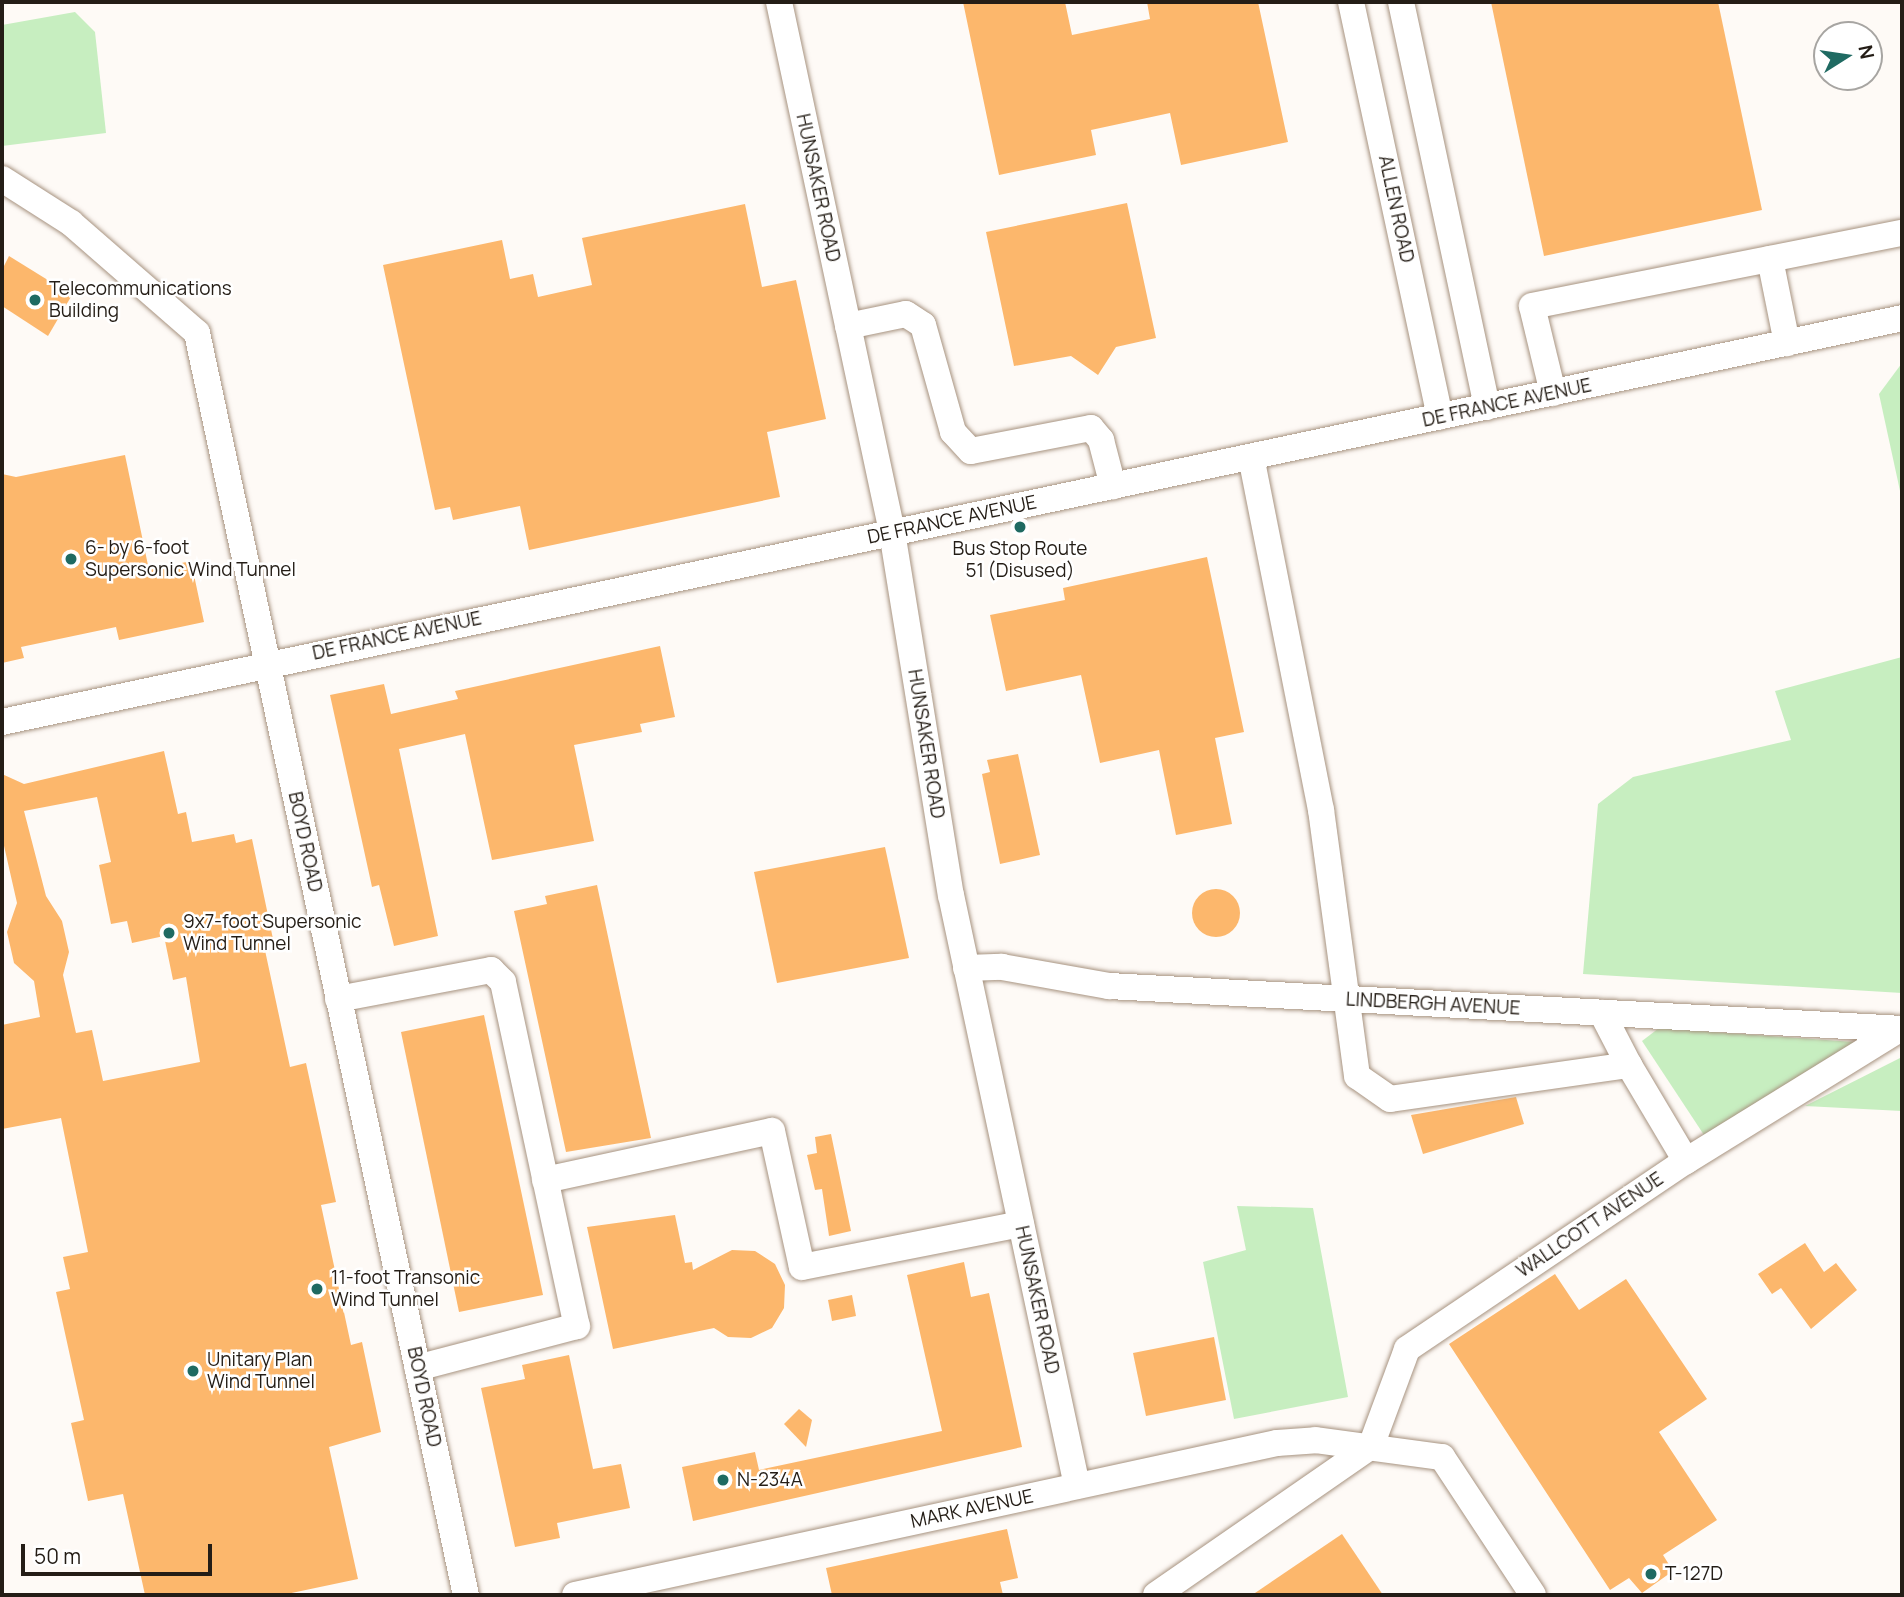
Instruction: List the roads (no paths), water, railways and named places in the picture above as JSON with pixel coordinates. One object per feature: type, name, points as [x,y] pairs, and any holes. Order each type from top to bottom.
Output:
[{"type":"street","name":"HUNSAKER ROAD","points":[[779,2],[892,532],[966,968],[1077,1486]]},
{"type":"street","name":"ALLEN ROAD","points":[[1351,2],[1440,417]]},
{"type":"street","points":[[1401,2],[1487,407]]},
{"type":"street","name":"BOYD ROAD","points":[[2,179],[71,223],[197,333],[466,1595]]},
{"type":"street","points":[[1553,393],[1532,306],[1902,233]]},
{"type":"street","points":[[1770,259],[1787,343]]},
{"type":"street","points":[[848,326],[906,314],[923,325],[953,432],[971,451],[1091,428],[1101,440],[1113,486]]},
{"type":"street","name":"DE FRANCE AVENUE","points":[[2,722],[1902,318]]},
{"type":"street","points":[[1251,457],[1321,810],[1350,999],[1357,1076],[1390,1099],[1629,1065]]},
{"type":"street","name":"LINDBERGH AVENUE","points":[[966,968],[1002,967],[1109,986],[1901,1029]]},
{"type":"street","points":[[338,999],[491,970],[503,982],[576,1326],[417,1368]]},
{"type":"street","points":[[1602,1013],[1629,1065],[1686,1161]]},
{"type":"street","name":"WALLCOTT AVENUE","points":[[1371,1446],[1407,1349],[1686,1161],[1901,1029]]},
{"type":"street","points":[[545,1180],[772,1131],[802,1267],[1021,1224]]},
{"type":"street","name":"MARK AVENUE","points":[[575,1595],[1277,1443],[1371,1446],[1442,1457],[1533,1595]]},
{"type":"street","points":[[1156,1595],[1371,1446]]},
{"type":"place","name":"Telecommunications Building","points":[[35,300]]},
{"type":"place","name":"Bus Stop Route 51 (Disused)","points":[[1020,527]]},
{"type":"place","name":"6- by 6-foot Supersonic Wind Tunnel","points":[[71,559]]},
{"type":"place","name":"9x7-foot Supersonic Wind Tunnel","points":[[169,933]]},
{"type":"place","name":"11-foot Transonic Wind Tunnel","points":[[317,1289]]},
{"type":"place","name":"Unitary Plan Wind Tunnel","points":[[193,1371]]},
{"type":"place","name":"N-234A","points":[[723,1480]]},
{"type":"place","name":"T-127D","points":[[1651,1574]]}]
